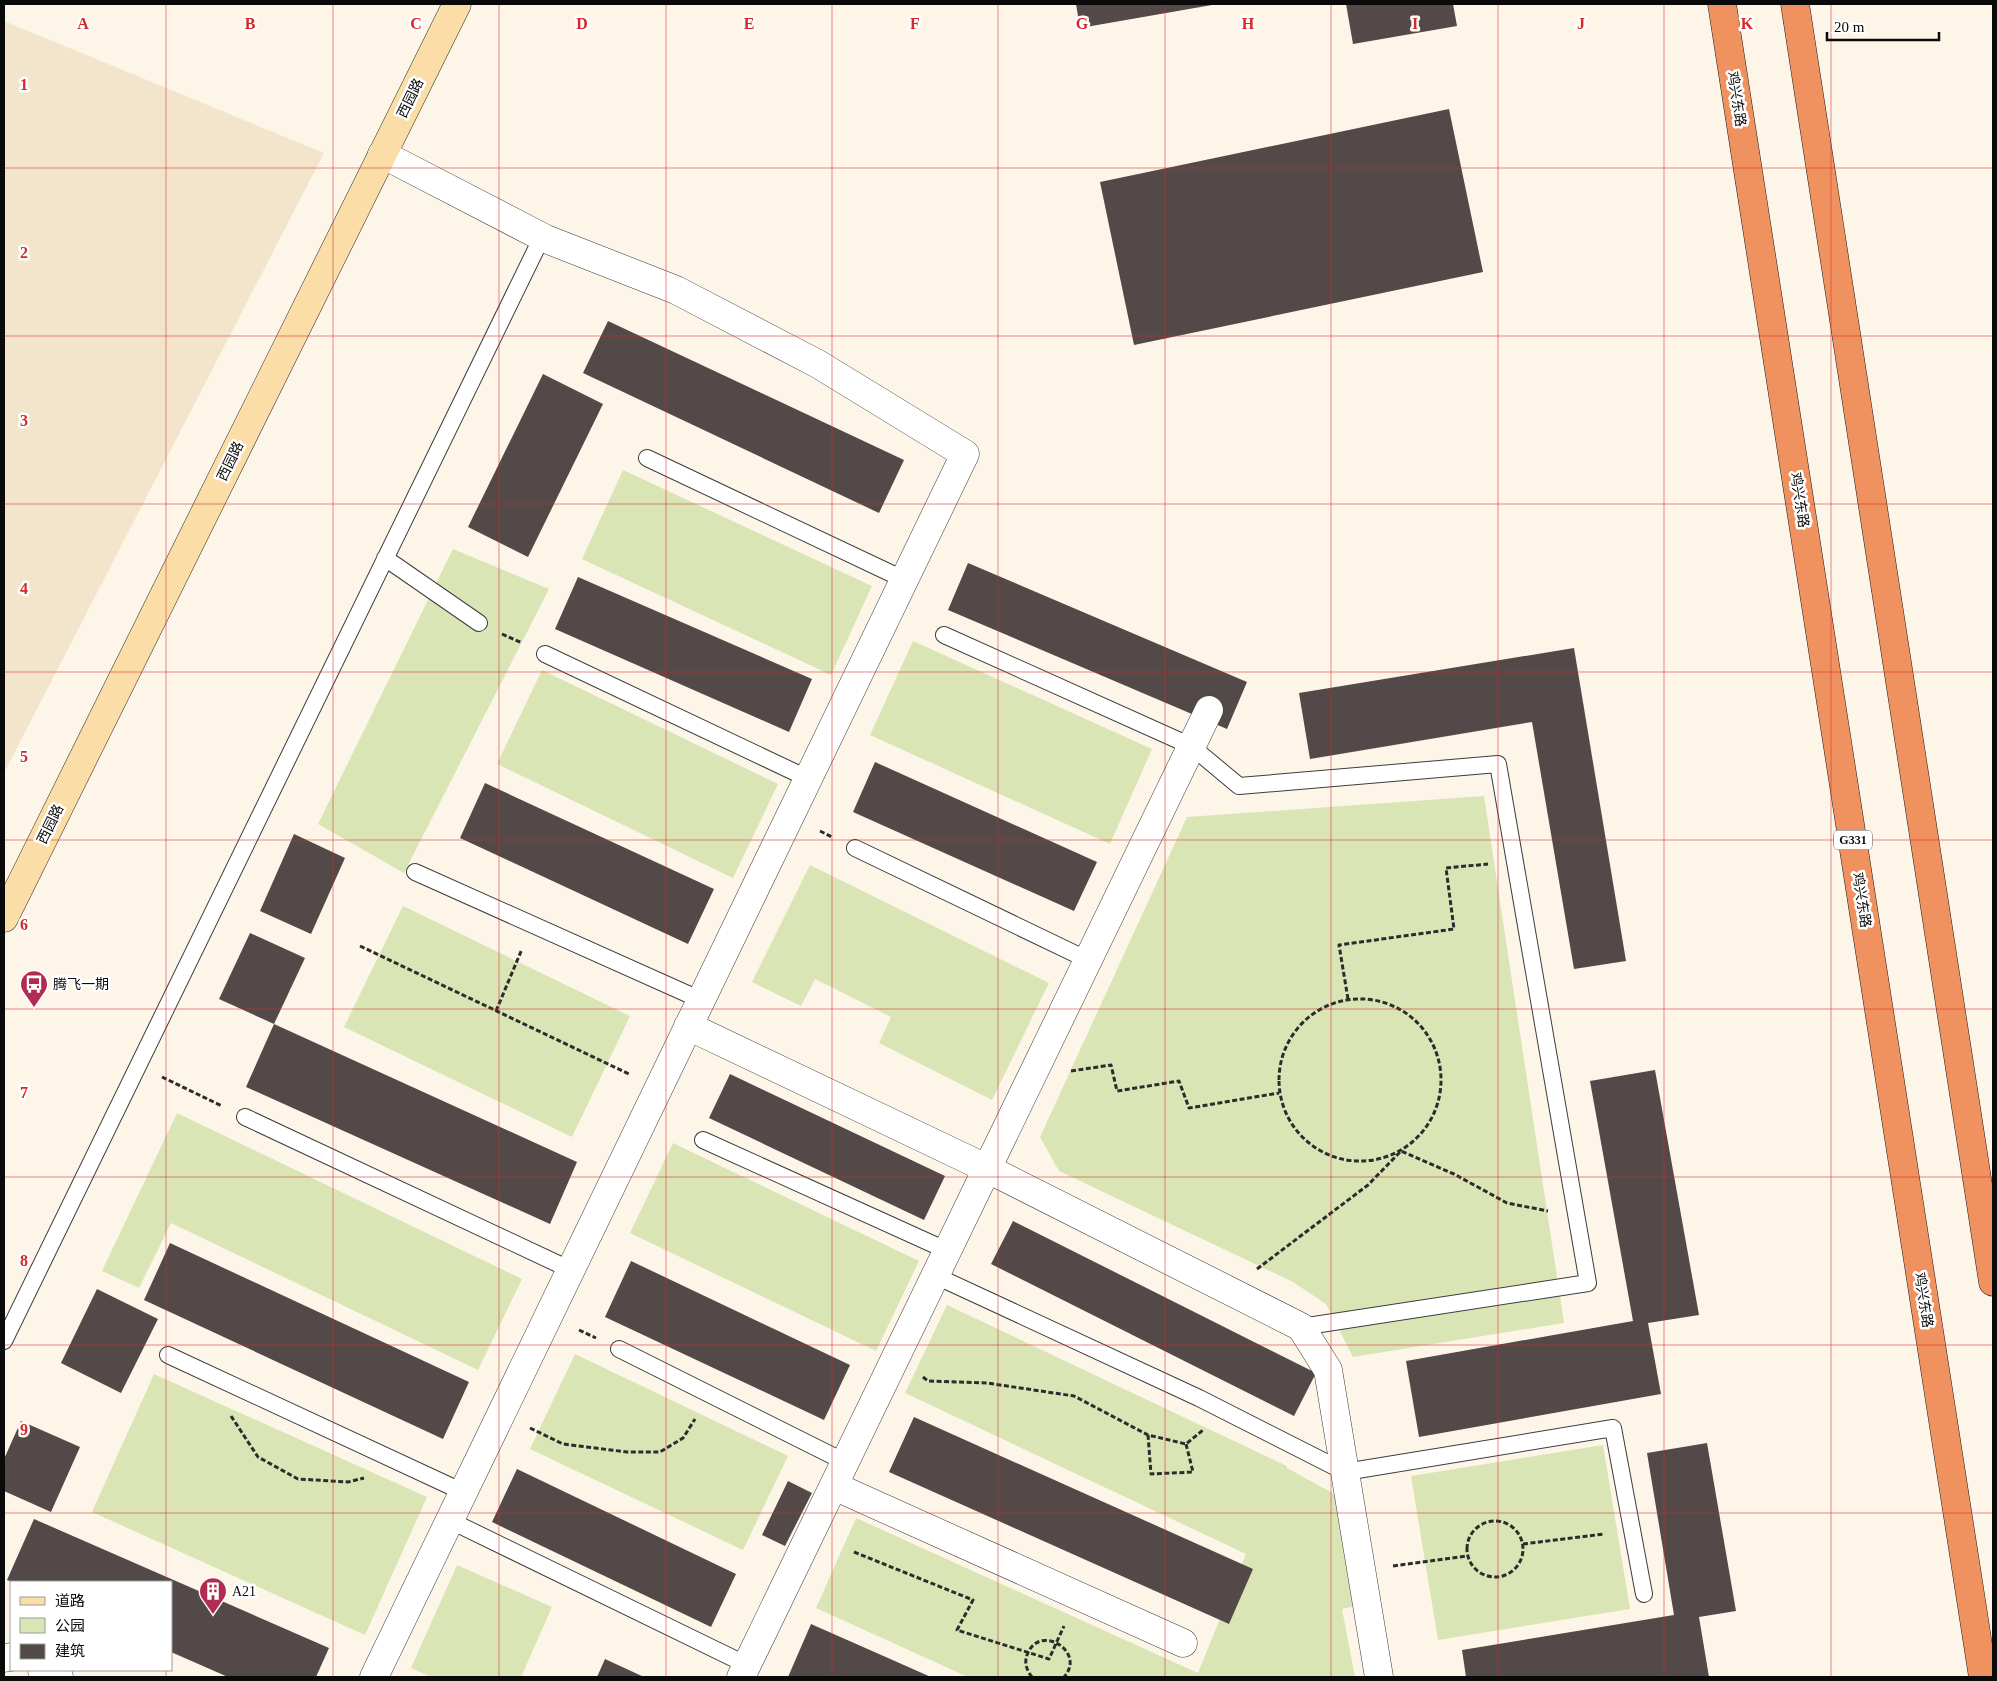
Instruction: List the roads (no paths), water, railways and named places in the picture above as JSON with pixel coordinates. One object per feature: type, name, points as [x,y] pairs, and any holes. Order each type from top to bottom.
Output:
[{"type":"highway","name":"鸡兴东路","points":[[1722,4],[1983,1677]]},
{"type":"highway","points":[[1795,4],[1993,1282]]},
{"type":"main road","name":"西园路","points":[[4,918],[457,4]]},
{"type":"street","points":[[374,1677],[965,454],[818,364],[676,290],[542,237],[382,154]]},
{"type":"street","points":[[744,1671],[1209,710]]},
{"type":"street","points":[[688,1026],[988,1169],[1301,1327],[1328,1370],[1379,1677]]},
{"type":"street","points":[[834,1486],[1184,1644]]},
{"type":"street","points":[[44,1671],[59,1677]]},
{"type":"lane","points":[[4,1341],[542,237]]},
{"type":"lane","points":[[647,458],[905,580]]},
{"type":"lane","points":[[385,558],[478,623]]},
{"type":"lane","points":[[944,635],[1191,746],[1239,786],[1498,764],[1588,1283],[1301,1327]]},
{"type":"lane","points":[[545,654],[808,779]]},
{"type":"lane","points":[[855,848],[1088,960]]},
{"type":"lane","points":[[415,872],[701,1000]]},
{"type":"lane","points":[[245,1117],[571,1270]]},
{"type":"lane","points":[[703,1140],[948,1252]]},
{"type":"lane","points":[[936,1276],[1223,1410],[1345,1472],[1613,1428],[1644,1594]]},
{"type":"lane","points":[[619,1349],[845,1462]]},
{"type":"lane","points":[[168,1355],[463,1492]]},
{"type":"lane","points":[[449,1520],[744,1671]]},
{"type":"place","name":"腾飞一期","points":[[34,1008]]},
{"type":"place","name":"A21","points":[[213,1615]]}]
